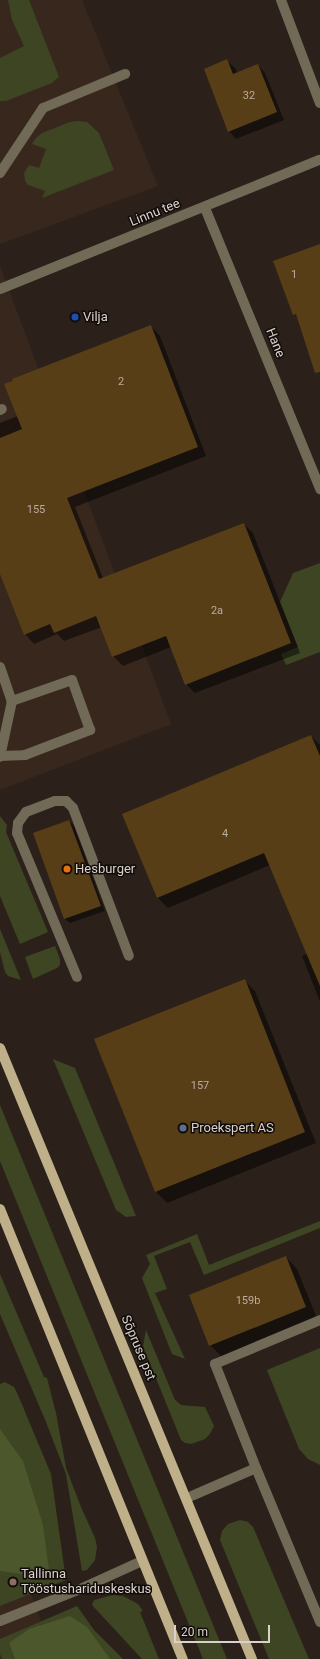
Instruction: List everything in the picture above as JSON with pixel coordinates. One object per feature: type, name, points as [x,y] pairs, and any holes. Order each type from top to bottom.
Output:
[{"type":"main road","name":"Sõpruse pst","points":[[0,1048],[187,1498],[252,1659]]},
{"type":"main road","points":[[0,1209],[183,1659]]},
{"type":"street","points":[[281,0],[320,103]]},
{"type":"street","points":[[0,173],[43,108],[125,74]]},
{"type":"street","name":"Linnu tee","points":[[0,289],[205,208],[320,160]]},
{"type":"street","name":"Hane","points":[[205,208],[320,489]]},
{"type":"street","points":[[0,667],[12,702],[0,756],[25,755],[90,730],[72,680],[12,702]]},
{"type":"street","points":[[77,976],[17,833],[18,822],[26,812],[33,809],[55,801],[66,801],[73,808],[129,956]]},
{"type":"street","points":[[320,1320],[216,1364],[256,1468],[320,1622]]},
{"type":"street","points":[[187,1498],[256,1468]]},
{"type":"street","points":[[0,1621],[78,1590],[142,1561]]},
{"type":"shaded area","points":[[0,0],[82,0],[158,186],[0,244]]},
{"type":"shaded area","points":[[0,266],[171,724],[0,790]]},
{"type":"shaded area","name":"Tallinna Tööstushariduskeskus","points":[[0,1505],[54,1659],[0,1659]]},
{"type":"green space","points":[[8,0],[29,0],[59,77],[52,83],[6,101],[0,101],[0,58],[24,46],[12,20]]},
{"type":"green space","points":[[70,122],[87,122],[99,133],[114,170],[42,198],[45,191],[28,185],[25,181],[24,173],[29,165],[39,168],[46,149],[32,144],[42,133]]},
{"type":"green space","points":[[320,563],[320,652],[286,665],[281,654],[298,647],[280,602],[293,573]]},
{"type":"green space","points":[[0,816],[7,825],[6,832],[48,932],[20,944],[0,896]]},
{"type":"green space","points":[[0,929],[21,980],[8,976],[5,972],[0,952]]},
{"type":"green space","points":[[55,946],[60,959],[60,965],[57,968],[33,979],[25,957]]},
{"type":"green space","points":[[53,1059],[75,1068],[136,1216],[126,1217],[116,1210]]},
{"type":"green space","points":[[0,1105],[227,1659],[203,1659],[0,1161]]},
{"type":"green space","points":[[320,1221],[320,1228],[204,1275],[190,1242],[154,1256],[167,1289],[155,1293],[185,1359],[172,1354],[142,1278],[150,1264],[146,1255],[197,1234],[209,1265]]},
{"type":"green space","points":[[0,1274],[44,1377],[47,1378],[56,1413],[66,1468],[95,1538],[97,1547],[95,1560],[87,1570],[82,1571],[66,1474],[46,1422],[0,1314]]},
{"type":"green space","points":[[146,1330],[175,1400],[181,1405],[205,1407],[214,1426],[210,1434],[205,1439],[191,1444],[185,1443],[181,1440],[143,1346]]},
{"type":"green space","points":[[320,1348],[320,1465],[308,1459],[299,1449],[267,1370]]},
{"type":"green space","points":[[5,1382],[14,1387],[18,1395],[51,1474],[66,1580],[0,1606],[0,1384]]},
{"type":"green space","points":[[0,1429],[23,1461],[43,1525],[50,1578],[0,1571]]},
{"type":"green space","points":[[240,1520],[248,1522],[253,1527],[309,1659],[269,1659],[220,1540],[222,1531],[228,1524]]},
{"type":"green space","points":[[113,1595],[123,1596],[138,1604],[143,1611],[140,1612],[159,1659],[142,1659],[92,1605],[94,1600]]},
{"type":"green space","points":[[77,1606],[94,1630],[123,1659],[2,1659],[0,1654],[0,1639]]},
{"type":"green space","points":[[70,1616],[87,1627],[110,1659],[15,1659],[9,1643],[29,1629]]},
{"type":"building","points":[[227,59],[233,74],[258,64],[277,112],[228,132],[204,69]]},
{"type":"building","points":[[320,244],[320,372],[315,373],[296,314],[293,315],[273,261]]},
{"type":"building","points":[[151,325],[198,447],[67,498],[99,579],[244,523],[291,643],[185,685],[166,636],[112,657],[96,616],[54,633],[50,624],[24,635],[0,574],[0,438],[22,429],[4,384],[13,381],[12,379]]},
{"type":"building","points":[[311,735],[320,756],[320,986],[264,853],[157,898],[122,814]]},
{"type":"building","name":"Hesburger","points":[[69,820],[101,906],[64,919],[33,833]]},
{"type":"building","points":[[245,979],[305,1132],[155,1192],[94,1039]]},
{"type":"building","points":[[286,1256],[306,1307],[209,1346],[189,1295]]},
{"type":"place","name":"Vilja","points":[[75,317]]},
{"type":"place","name":"Hesburger","points":[[67,869]]},
{"type":"place","name":"Proekspert AS","points":[[183,1128]]},
{"type":"place","name":"Tallinna Tööstushariduskeskus","points":[[13,1582]]}]
